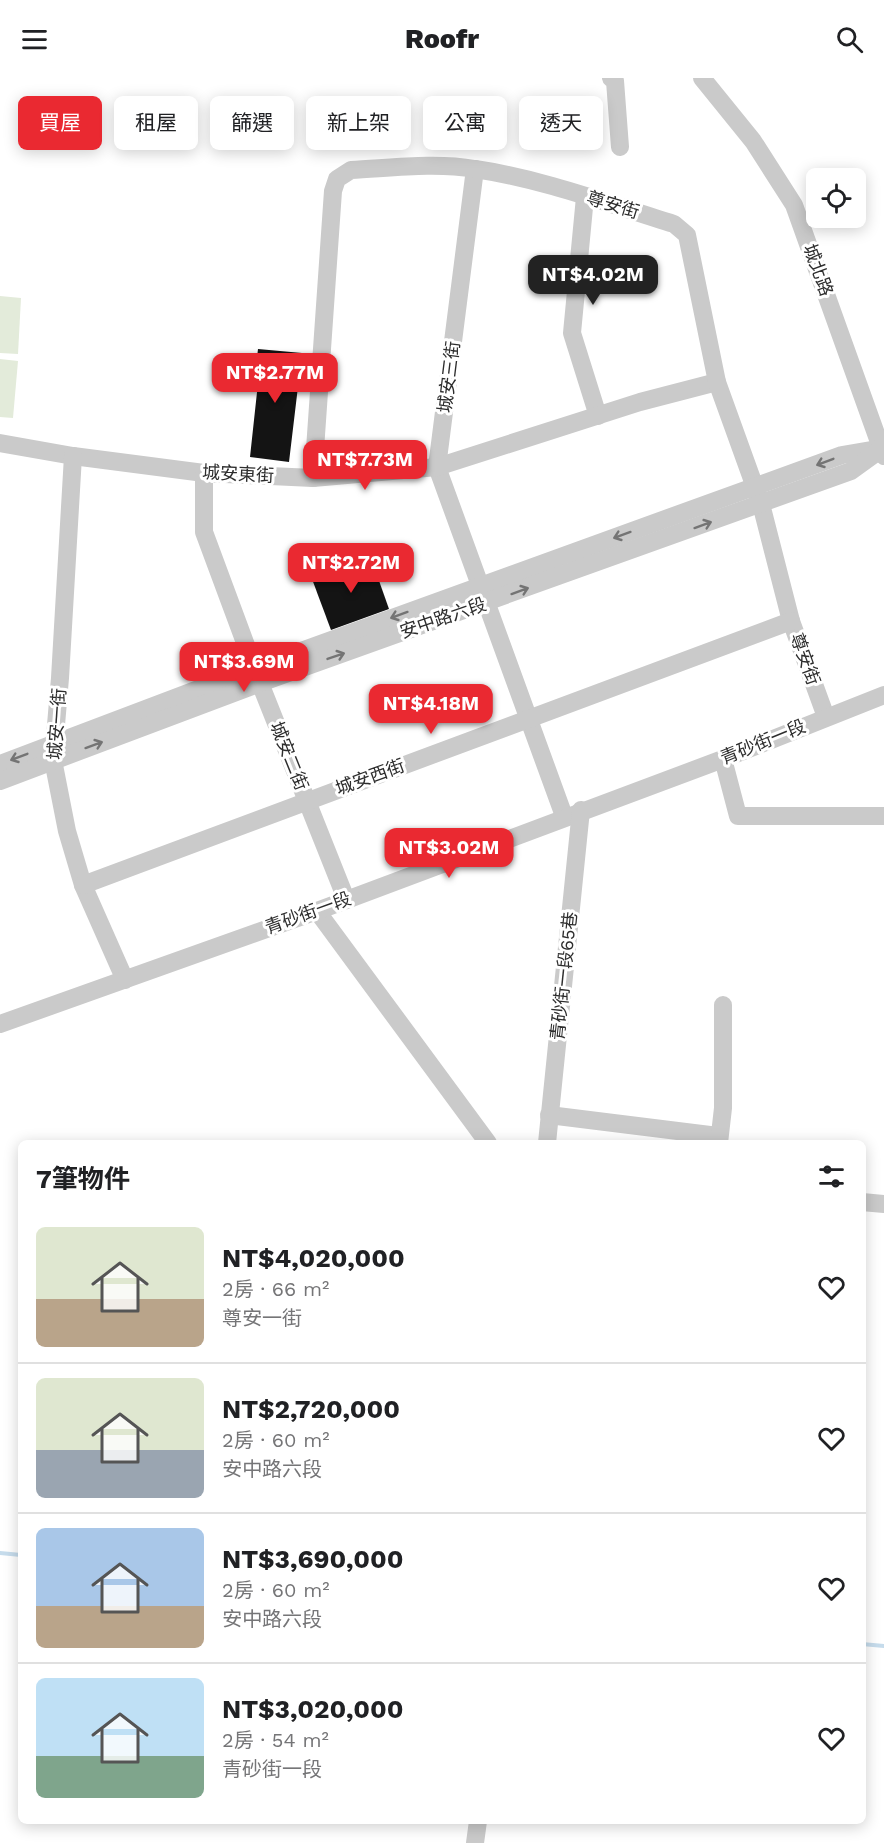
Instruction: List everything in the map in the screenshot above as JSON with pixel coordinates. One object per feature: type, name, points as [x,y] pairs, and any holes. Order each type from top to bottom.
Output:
[{"type":"street","points":[[611,78],[615,81],[620,147]]},
{"type":"street","name":"城北路","points":[[702,78],[753,141],[794,205],[883,450]]},
{"type":"street","name":"尊安街","points":[[313,478],[333,191],[338,179],[351,170],[453,166],[523,179],[674,224],[687,235],[717,382],[758,496],[792,621],[826,717]]},
{"type":"street","name":"城安三街","points":[[475,169],[437,467],[528,718],[573,813]]},
{"type":"street","points":[[585,197],[572,333],[598,416]]},
{"type":"street","name":"城安東街","points":[[0,443],[73,456],[204,473],[313,478],[437,467],[598,416],[717,382]]},
{"type":"street","name":"安中路六段","points":[[0,781],[54,752],[257,675],[480,586],[758,496],[851,471],[883,450]]},
{"type":"street","name":"城安一街","points":[[73,456],[54,752],[67,831],[83,885],[125,980]]},
{"type":"street","name":"城安二街","points":[[204,473],[204,532],[257,675],[346,899]]},
{"type":"street","name":"安中路六段","points":[[257,675],[486,603],[758,496]]},
{"type":"street","name":"城安西街","points":[[83,885],[792,621]]},
{"type":"street","name":"青砂街一段","points":[[0,1023],[317,911],[573,813],[723,759],[884,695]]},
{"type":"street","name":"安中路六段","points":[[0,764],[54,752]]},
{"type":"street","points":[[723,759],[738,816],[884,816]]},
{"type":"street","name":"青砂街一段65巷","points":[[547,1140],[573,813]]},
{"type":"street","points":[[317,911],[486,1140]]},
{"type":"street","points":[[549,1115],[718,1139],[723,1108],[723,1005]]},
{"type":"street","points":[[866,1202],[884,1204]]},
{"type":"street","points":[[475,1843],[477,1824]]},
{"type":"green space","points":[[0,296],[21,298],[18,354],[0,353]]},
{"type":"green space","points":[[0,359],[18,361],[13,418],[0,417]]},
{"type":"building","points":[[258,349],[302,353],[289,462],[250,457],[258,383],[254,383]]},
{"type":"building","points":[[371,558],[389,609],[331,630],[312,579]]},
{"type":"waterway","points":[[0,1553],[18,1555]]},
{"type":"waterway","points":[[866,1644],[884,1646]]}]
